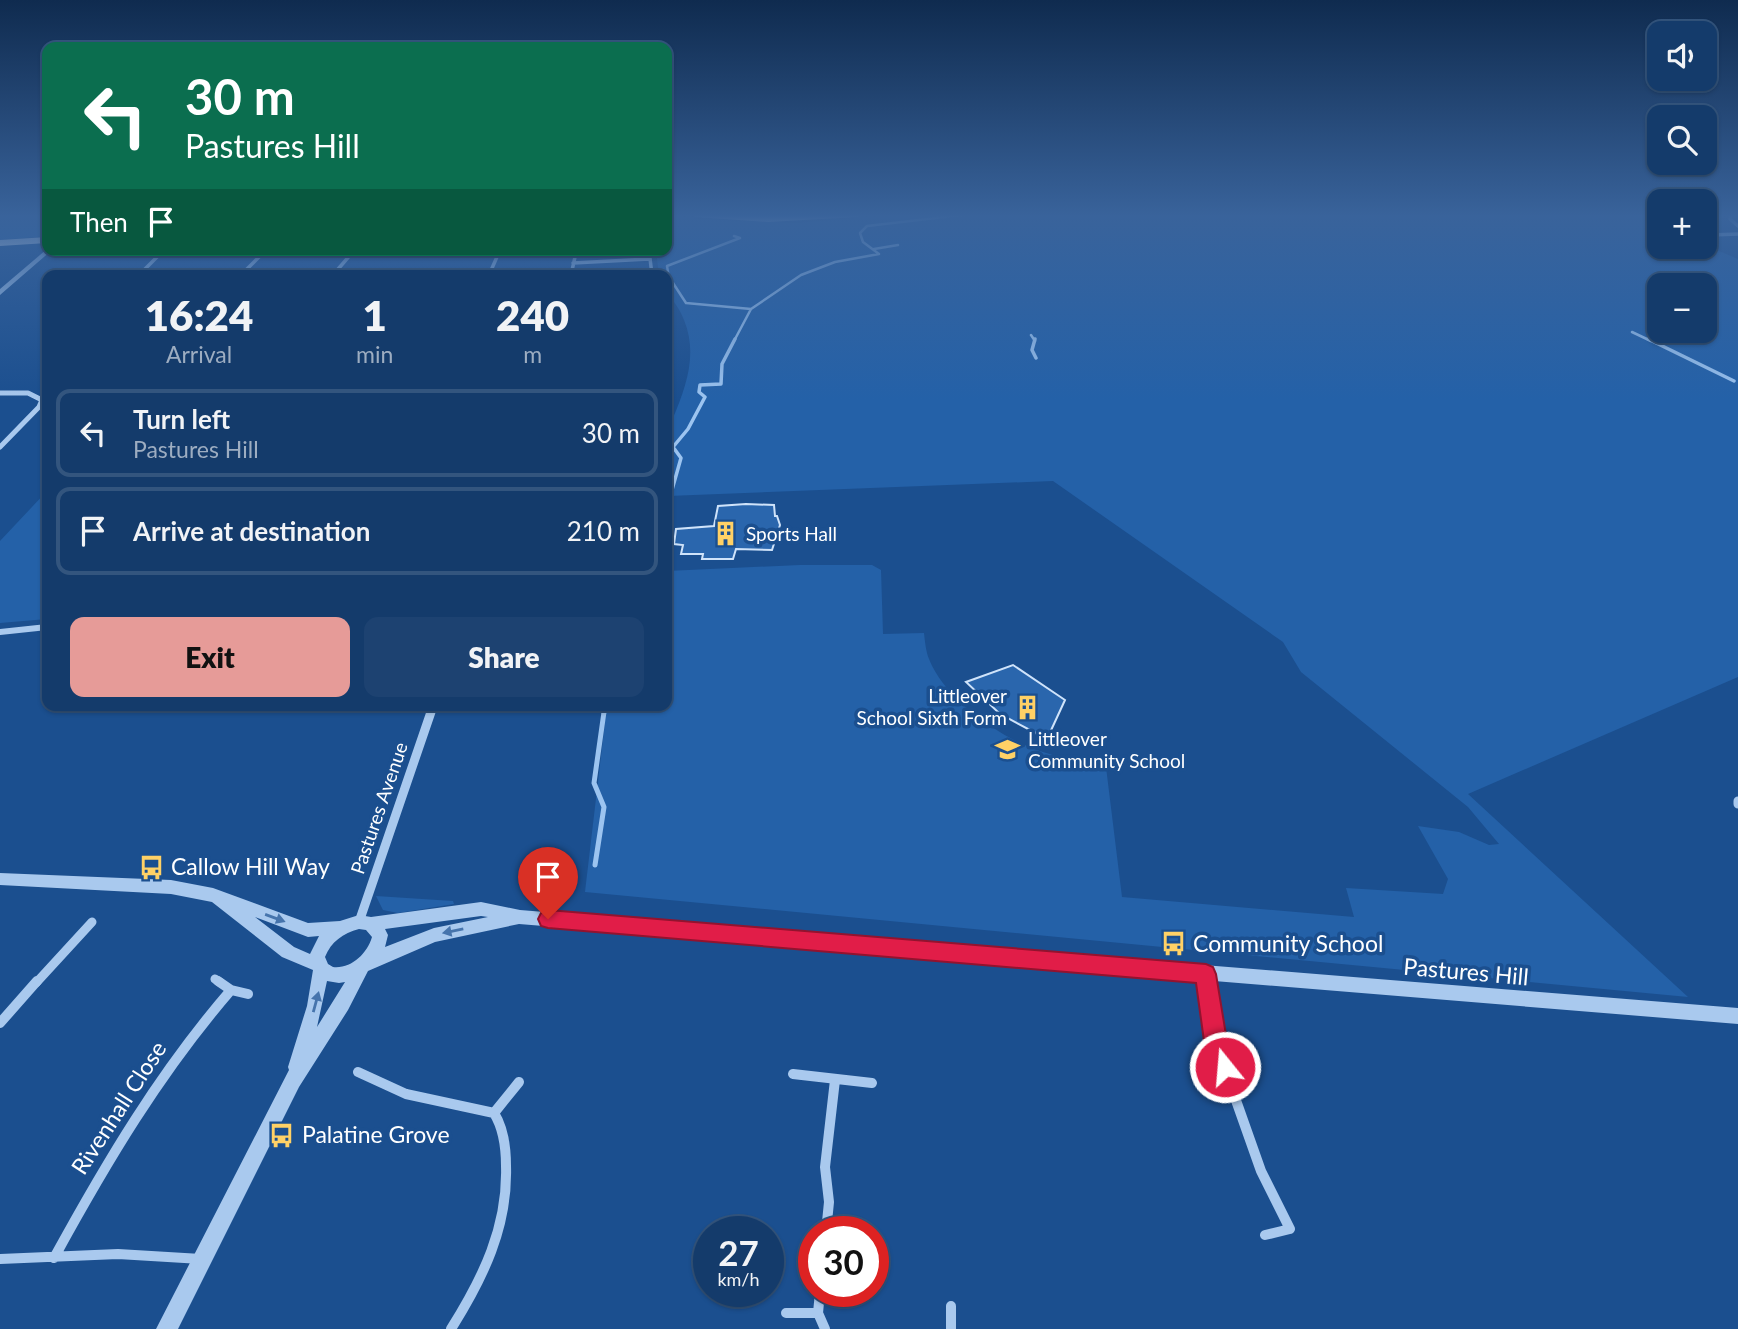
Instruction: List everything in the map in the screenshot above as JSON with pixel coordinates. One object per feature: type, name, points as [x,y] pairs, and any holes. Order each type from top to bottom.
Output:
[{"type":"street","points":[[0,293],[17,276]]},
{"type":"street","points":[[0,393],[42,395]]},
{"type":"street","points":[[38,396],[42,399]]},
{"type":"street","points":[[0,447],[42,402]]},
{"type":"street","points":[[0,632],[42,628]]},
{"type":"street","name":"Pastures Avenue","points":[[365,923],[431,711]]},
{"type":"street","points":[[0,879],[137,885],[213,895],[308,930],[365,923],[380,935],[380,943],[293,1081],[167,1329]]},
{"type":"street","points":[[213,895],[288,952],[336,975],[365,965]]},
{"type":"street","name":"Pastures Hill","points":[[365,923],[481,909],[520,917],[1738,1016]]},
{"type":"street","name":"Pastures Hill","points":[[365,965],[434,935],[520,917]]},
{"type":"street","points":[[0,1023],[19,1005],[72,939],[92,922]]},
{"type":"street","points":[[293,1081],[315,1006],[320,967],[319,951],[327,938],[340,928]]},
{"type":"street","points":[[1206,974],[1215,1041],[1261,1171],[1290,1229],[1265,1235]]},
{"type":"street","points":[[215,979],[231,990],[248,994]]},
{"type":"street","name":"Rivenhall Close","points":[[54,1258],[106,1161],[168,1066],[231,990]]},
{"type":"street","points":[[358,1072],[373,1083],[396,1090],[455,1107],[494,1113],[501,1123],[507,1169],[503,1223],[487,1268],[451,1329]]},
{"type":"street","points":[[793,1074],[872,1083]]},
{"type":"street","points":[[828,1216],[829,1202],[825,1167],[835,1080]]},
{"type":"street","points":[[494,1113],[519,1082]]},
{"type":"street","points":[[0,1259],[117,1254],[201,1259]]},
{"type":"street","points":[[951,1306],[951,1329]]},
{"type":"street","points":[[819,1307],[818,1313],[825,1329]]},
{"type":"street","points":[[786,1313],[818,1313]]},
{"type":"shaded area","points":[[672,276],[1647,276],[1647,343],[1717,343],[1717,276],[1738,276],[1738,677],[1468,794],[1688,997],[585,892],[606,711],[672,711],[672,571],[800,565],[872,565],[881,570],[883,634],[924,633],[928,656],[948,689],[994,728],[1043,752],[1106,767],[1122,897],[1354,917],[1346,888],[1443,894],[1448,879],[1418,826],[1459,832],[1489,845],[1499,844],[1468,807],[1301,672],[1283,642],[1053,481],[672,496],[672,418],[686,382],[690,358],[684,320],[672,298]]},
{"type":"shaded area","points":[[42,496],[42,619],[0,623],[0,541]]},
{"type":"shaded area","points":[[376,896],[453,901],[454,904],[398,913],[383,910]]},
{"type":"building","name":"Sports Hall","points":[[774,505],[775,516],[780,525],[772,550],[736,549],[733,559],[702,559],[703,554],[681,554],[683,545],[674,544],[676,529],[714,526],[718,506]]},
{"type":"building","name":"Littleover School Sixth Form","points":[[1013,665],[1065,700],[1047,739],[1000,714],[966,682]]},
{"type":"waterway","points":[[751,309],[800,276]]},
{"type":"waterway","points":[[673,283],[686,303],[751,309]]},
{"type":"waterway","points":[[734,341],[751,309]]},
{"type":"waterway","points":[[1632,332],[1647,339]]},
{"type":"waterway","points":[[1031,335],[1035,340]]},
{"type":"waterway","points":[[672,490],[681,458],[673,447],[688,429],[705,397],[699,392],[700,385],[721,384],[722,364],[735,339]]},
{"type":"waterway","points":[[1035,340],[1032,350],[1036,358]]},
{"type":"waterway","points":[[1656,343],[1734,381]]},
{"type":"waterway","points":[[595,865],[604,807],[594,783],[604,712]]},
{"type":"place","name":"Sports Hall","points":[[726,534]]},
{"type":"place","name":"Littleover School Sixth Form","points":[[1027,707]]},
{"type":"place","name":"Littleover Community School","points":[[1008,750]]},
{"type":"place","name":"Callow Hill Way","points":[[151,867]]},
{"type":"place","name":"Community School","points":[[1173,944]]},
{"type":"place","name":"Palatine Grove","points":[[282,1135]]},
{"type":"route","points":[[548,919],[1206,974],[1215,1041],[1225,1067]]}]
